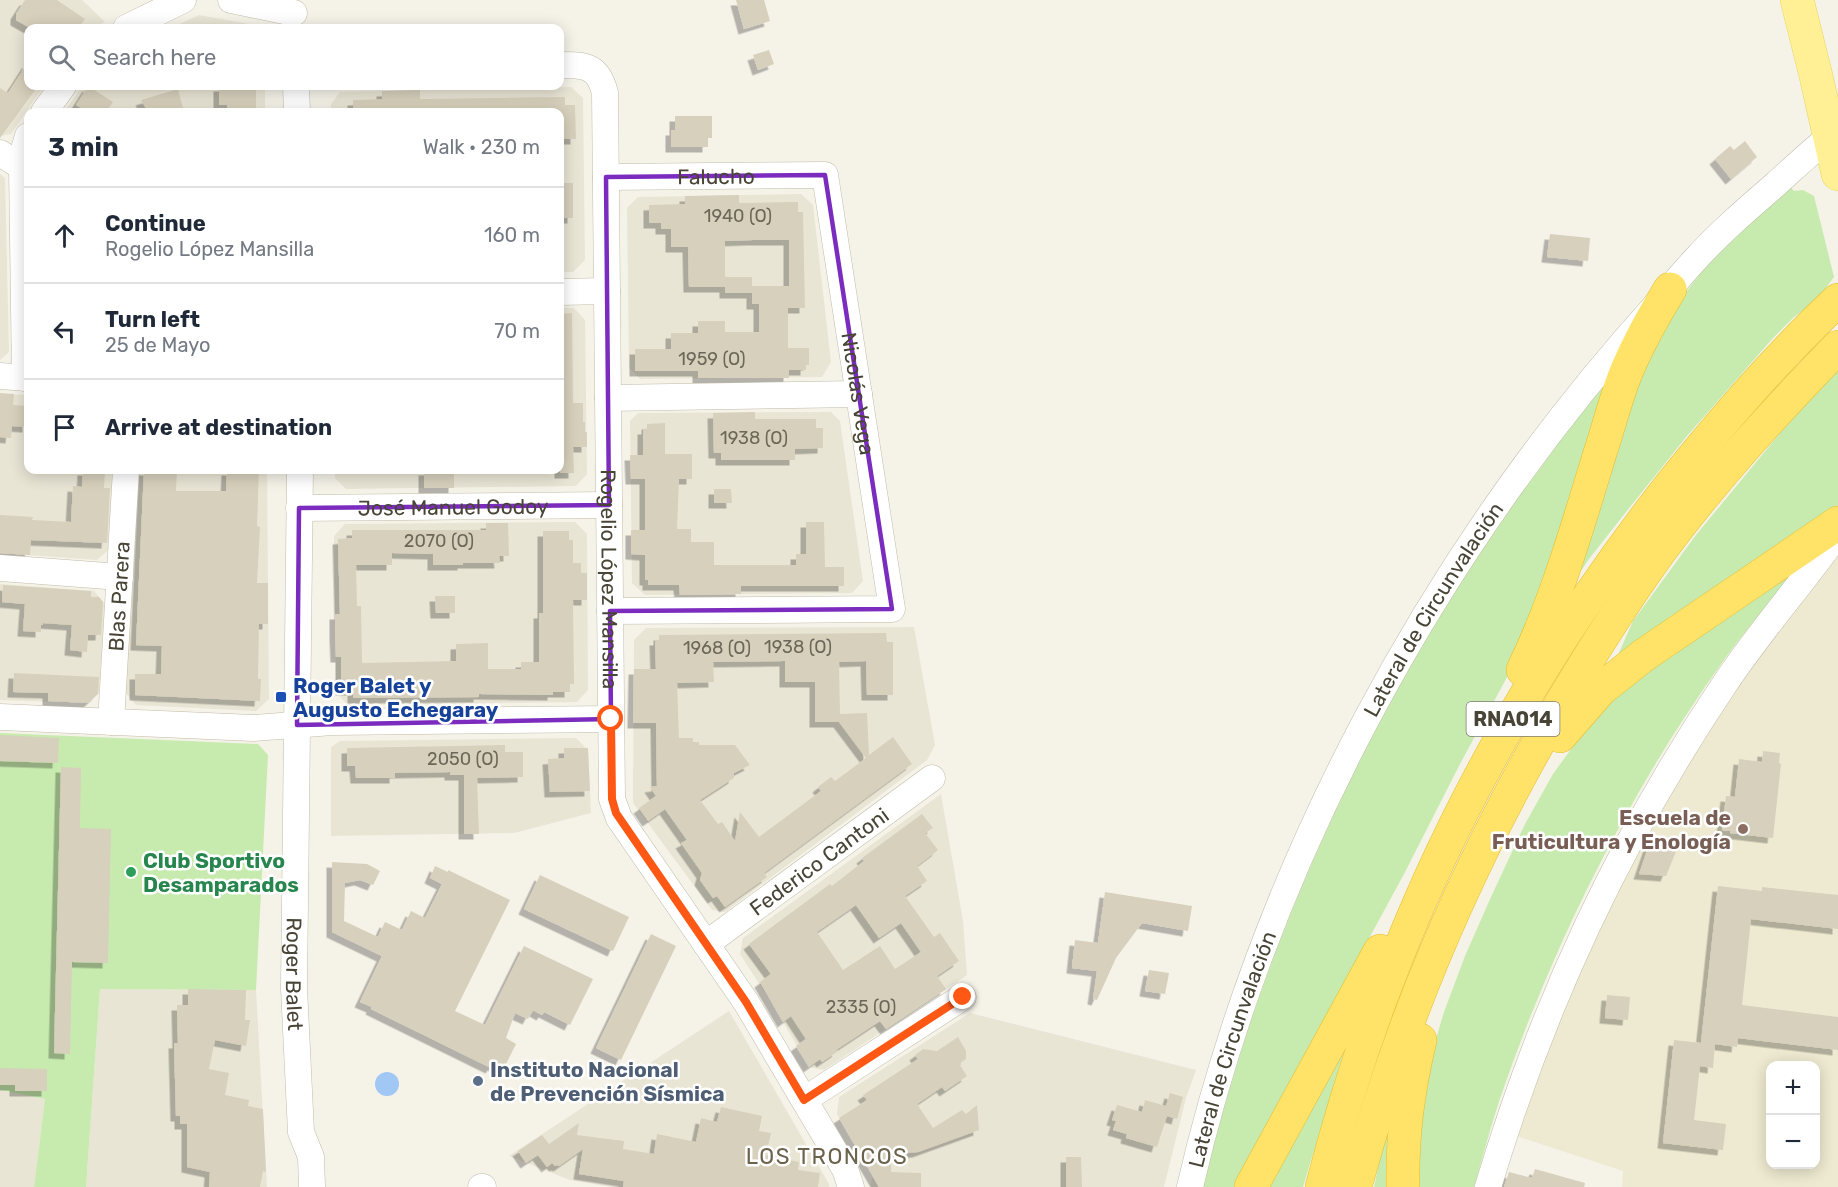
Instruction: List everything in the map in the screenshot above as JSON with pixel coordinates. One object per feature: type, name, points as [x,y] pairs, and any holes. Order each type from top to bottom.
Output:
[{"type":"highway","points":[[1251,1187],[1381,949],[1461,813],[1530,656],[1552,598],[1627,370],[1652,319],[1670,289]]},
{"type":"highway","name":"RNA014","points":[[1322,1187],[1345,1104],[1384,990],[1461,813],[1503,736],[1555,649],[1613,563],[1656,505],[1713,433],[1773,366],[1829,309]]},
{"type":"highway","name":"RNA014","points":[[1355,1187],[1398,1048],[1449,917],[1495,821],[1543,733],[1598,642],[1660,551],[1721,474],[1792,394],[1834,352]]},
{"type":"highway","points":[[1495,821],[1548,750],[1601,689],[1644,655],[1838,523]]},
{"type":"highway","points":[[1403,1187],[1403,1142],[1408,1094],[1449,917]]},
{"type":"main road","points":[[1797,0],[1824,107],[1834,134],[1838,174]]},
{"type":"street","points":[[134,24],[183,0]]},
{"type":"street","points":[[231,0],[294,14]]},
{"type":"street","name":"Rogelio López Mansilla","points":[[566,65],[593,69],[602,80],[605,93],[612,799],[616,813],[746,1002],[845,1169],[851,1187]]},
{"type":"street","points":[[47,108],[60,90]]},
{"type":"street","points":[[296,90],[297,108]]},
{"type":"street","name":"Lateral de Circunvalación","points":[[1190,1187],[1203,1132],[1249,986],[1298,864],[1335,781],[1362,728],[1438,593],[1498,502],[1581,392],[1693,262],[1752,205],[1834,134]]},
{"type":"street","points":[[18,377],[24,150]]},
{"type":"street","points":[[0,153],[22,167]]},
{"type":"street","name":"Falucho","points":[[606,177],[825,176]]},
{"type":"street","name":"Nicolás Vega","points":[[610,611],[892,609],[825,176]]},
{"type":"street","points":[[564,292],[607,291]]},
{"type":"street","points":[[608,398],[859,394]]},
{"type":"street","name":"Blas Parera","points":[[111,722],[126,474]]},
{"type":"street","name":"Roger Balet","points":[[300,474],[294,988],[301,1132],[311,1157],[312,1187]]},
{"type":"street","name":"José Manuel Godoy","points":[[299,508],[609,505]]},
{"type":"street","points":[[1488,1187],[1512,1111],[1545,1020],[1582,935],[1627,843],[1672,764],[1727,680],[1838,533]]},
{"type":"street","points":[[0,568],[120,577]]},
{"type":"street","points":[[0,717],[253,728],[332,722],[611,719]]},
{"type":"street","name":"Federico Cantoni","points":[[706,944],[932,778]]},
{"type":"street","points":[[804,1100],[963,997]]},
{"type":"highlighted area","points":[[825,175],[892,609],[610,611],[611,719],[297,725],[299,508],[609,505],[606,177]]},
{"type":"shaded area","points":[[0,0],[82,0],[105,22],[102,24],[24,24],[24,90],[41,90],[29,108],[24,108],[24,115],[11,134],[0,136]]},
{"type":"shaded area","points":[[199,15],[249,24],[180,24]]},
{"type":"shaded area","points":[[564,87],[571,87],[583,98],[585,260],[573,272],[564,272],[564,108],[331,108],[331,104],[340,92],[564,90]]},
{"type":"shaded area","points":[[79,90],[265,90],[265,108],[67,108]]},
{"type":"shaded area","points":[[0,174],[5,178],[9,352],[0,360]]},
{"type":"shaded area","points":[[801,194],[813,205],[831,362],[822,377],[640,379],[629,368],[627,208],[638,197]]},
{"type":"shaded area","points":[[564,308],[574,308],[585,320],[587,474],[576,486],[346,489],[335,478],[335,474],[564,474]]},
{"type":"shaded area","points":[[0,394],[24,395],[24,474],[113,474],[108,550],[97,560],[0,553]]},
{"type":"shaded area","points":[[831,412],[840,421],[863,581],[852,593],[645,595],[632,583],[630,421],[638,413]]},
{"type":"shaded area","points":[[137,474],[267,474],[269,699],[256,711],[136,705],[125,692]]},
{"type":"shaded area","points":[[575,522],[587,534],[588,690],[577,702],[348,705],[336,693],[334,536],[345,524]]},
{"type":"shaded area","name":"Escuela de Fruticultura y Enología","points":[[1838,548],[1838,1187],[1622,1187],[1623,1171],[1516,1136],[1544,1055],[1607,911],[1672,786],[1730,695]]},
{"type":"shaded area","points":[[0,584],[94,591],[105,604],[99,693],[88,703],[0,700]]},
{"type":"shaded area","points":[[914,627],[935,745],[927,760],[725,912],[712,910],[633,803],[634,640],[646,628]]},
{"type":"shaded area","points":[[576,738],[588,750],[591,813],[514,833],[331,836],[331,747],[340,741]]},
{"type":"shaded area","points":[[941,794],[963,921],[967,975],[824,1070],[809,1067],[740,954],[743,938]]},
{"type":"shaded area","points":[[100,989],[256,990],[267,1187],[86,1187]]},
{"type":"shaded area","points":[[729,1011],[829,1187],[612,1187],[570,1180],[509,1156]]},
{"type":"shaded area","points":[[970,1013],[1196,1070],[1186,1098],[1164,1187],[871,1187],[872,1176],[837,1114],[839,1097]]},
{"type":"shaded area","points":[[0,1090],[45,1099],[34,1187],[0,1187]]},
{"type":"green space","points":[[1789,185],[1794,191],[1803,190],[1814,196],[1834,277],[1816,301],[1794,317],[1773,338],[1687,436],[1589,559],[1560,602],[1629,381],[1676,305],[1707,265]]},
{"type":"green space","points":[[1621,361],[1512,668],[1404,874],[1234,1187],[1202,1187],[1233,1076],[1270,967],[1319,848],[1374,732],[1437,619],[1472,564],[1522,492]]},
{"type":"green space","points":[[1838,370],[1838,509],[1611,671],[1633,621],[1696,535],[1805,403]]},
{"type":"green space","points":[[1794,571],[1728,655],[1686,715],[1625,817],[1597,870],[1546,978],[1524,1032],[1500,1099],[1474,1187],[1417,1187],[1419,1127],[1432,1052],[1444,1012],[1491,897],[1525,824],[1553,774],[1590,723],[1633,681]]},
{"type":"green space","name":"Club Sportivo Desamparados","points":[[0,733],[258,744],[268,755],[256,990],[100,989],[86,1187],[34,1187],[45,1099],[0,1090]]},
{"type":"green space","points":[[1347,1041],[1303,1187],[1259,1187]]},
{"type":"green space","points":[[1398,1095],[1396,1187],[1374,1187],[1383,1144]]},
{"type":"water","points":[[387,1072],[395,1076],[399,1084],[395,1092],[387,1096],[379,1092],[375,1084],[379,1076]]},
{"type":"building","points":[[25,0],[57,0],[85,19],[81,24],[24,25],[16,20],[16,14]]},
{"type":"building","points":[[736,0],[764,0],[770,21],[744,29]]},
{"type":"building","points":[[769,50],[774,64],[758,70],[753,55]]},
{"type":"building","points":[[24,68],[24,90],[35,90],[0,138],[0,88],[8,93]]},
{"type":"building","points":[[85,90],[94,90],[113,102],[109,108],[81,108],[76,105]]},
{"type":"building","points":[[178,90],[183,108],[146,108],[141,100]]},
{"type":"building","points":[[219,90],[256,90],[256,108],[227,108],[227,105],[219,105]]},
{"type":"building","points":[[420,90],[420,99],[565,97],[565,105],[575,105],[576,139],[564,139],[564,108],[353,108],[353,100],[382,99],[382,91]]},
{"type":"building","points":[[675,116],[712,116],[712,138],[708,138],[708,147],[671,147],[671,130],[675,130]]},
{"type":"building","points":[[1745,141],[1757,157],[1731,179],[1715,159],[1730,146],[1734,150]]},
{"type":"building","points":[[564,183],[573,183],[573,218],[564,218]]},
{"type":"building","points":[[739,195],[739,203],[798,202],[798,212],[803,212],[805,308],[788,308],[788,348],[809,348],[809,365],[806,365],[806,370],[789,370],[789,378],[698,378],[698,371],[635,371],[635,349],[671,349],[671,333],[698,333],[698,321],[725,321],[725,332],[759,332],[759,304],[752,304],[752,293],[725,293],[725,287],[689,287],[688,247],[671,247],[671,229],[661,229],[661,223],[649,223],[649,205],[685,204],[685,196]],"holes":[[[789,240],[789,286],[752,286],[752,277],[725,277],[725,241]]]},
{"type":"building","points":[[1550,234],[1590,238],[1588,261],[1547,257]]},
{"type":"building","points":[[572,313],[573,403],[583,403],[583,422],[585,422],[585,432],[587,432],[587,447],[573,447],[574,473],[564,473],[564,314]]},
{"type":"building","points":[[0,393],[14,394],[13,405],[24,406],[24,427],[12,426],[11,438],[0,437]]},
{"type":"building","points":[[755,412],[755,419],[816,419],[816,428],[823,428],[823,448],[795,449],[795,460],[721,460],[721,453],[714,453],[713,413]]},
{"type":"building","points":[[665,423],[665,454],[692,454],[692,479],[679,479],[677,529],[691,529],[691,542],[714,542],[714,565],[796,565],[796,554],[806,554],[806,522],[824,522],[825,567],[844,567],[844,586],[741,586],[741,594],[680,595],[679,585],[648,585],[648,580],[645,580],[645,555],[631,554],[631,530],[645,530],[645,479],[631,479],[630,455],[643,455],[643,429],[647,429],[647,424]]},
{"type":"building","points":[[83,474],[105,474],[104,488],[110,488],[107,543],[31,540],[30,555],[0,553],[0,515],[33,517],[32,520],[71,522],[73,486],[82,487]]},
{"type":"building","points":[[144,474],[177,474],[176,491],[226,491],[227,474],[259,474],[257,526],[260,527],[257,583],[268,583],[268,624],[259,624],[260,701],[135,695],[135,674],[161,674],[162,646],[136,645]]},
{"type":"building","points":[[424,474],[454,474],[454,488],[424,488]]},
{"type":"building","points":[[714,489],[731,489],[732,503],[714,503]]},
{"type":"building","points":[[486,523],[508,523],[509,556],[499,556],[500,563],[433,565],[433,554],[392,553],[392,565],[356,565],[357,606],[361,606],[362,663],[456,661],[456,644],[488,643],[488,669],[521,669],[521,662],[539,662],[539,613],[543,613],[543,531],[569,531],[569,540],[573,540],[573,563],[581,563],[581,573],[587,573],[587,600],[573,600],[574,684],[570,684],[570,692],[553,692],[553,695],[479,694],[479,697],[353,698],[353,690],[341,690],[341,657],[336,657],[335,634],[335,614],[340,614],[338,539],[352,538],[352,530],[486,530]]},
{"type":"building","points":[[3,585],[91,591],[91,597],[99,597],[103,602],[101,635],[88,635],[87,652],[70,650],[72,625],[43,623],[41,632],[23,631],[25,604],[2,602]]},
{"type":"building","points":[[435,596],[455,596],[455,613],[436,613]]},
{"type":"building","points":[[886,633],[887,642],[893,642],[893,695],[867,695],[866,661],[839,662],[840,714],[867,713],[869,755],[893,737],[912,764],[764,873],[767,877],[725,907],[717,896],[713,898],[700,880],[702,873],[681,843],[687,840],[665,809],[648,821],[639,808],[656,796],[650,787],[657,786],[656,723],[633,723],[634,669],[656,669],[655,640],[659,640],[659,635]],"holes":[[[785,661],[785,682],[815,682],[815,722],[839,722],[866,758],[835,781],[831,777],[818,787],[821,791],[759,837],[740,812],[735,841],[722,822],[718,824],[700,800],[734,778],[734,773],[750,765],[735,745],[699,745],[699,742],[693,742],[693,738],[679,738],[677,683],[714,682],[713,662]]]},
{"type":"building","points":[[14,673],[99,677],[98,694],[88,703],[48,701],[48,693],[13,692]]},
{"type":"building","points":[[0,735],[59,738],[58,763],[0,761]]},
{"type":"building","points":[[505,745],[505,752],[523,752],[523,777],[477,778],[479,834],[464,834],[464,775],[450,775],[450,772],[395,773],[395,778],[356,778],[355,766],[347,766],[347,748]]},
{"type":"building","points":[[564,748],[588,748],[590,791],[550,792],[548,759],[564,758]]},
{"type":"building","points":[[1763,751],[1780,753],[1779,763],[1781,764],[1773,838],[1722,830],[1726,796],[1735,797],[1739,759],[1762,762]]},
{"type":"building","points":[[61,767],[81,768],[80,828],[111,829],[108,963],[72,962],[70,1054],[54,1053]]},
{"type":"building","points":[[922,814],[933,828],[925,833],[938,850],[917,866],[927,881],[905,896],[934,937],[940,933],[959,961],[937,976],[946,989],[886,1029],[880,1021],[822,1062],[820,1059],[809,1067],[796,1046],[806,1039],[791,1016],[783,1022],[760,982],[771,974],[749,944],[830,884],[832,886],[864,861],[862,858]],"holes":[[[856,905],[879,938],[901,923],[921,952],[895,969],[880,946],[843,970],[817,932]]]},
{"type":"building","points":[[1649,845],[1677,849],[1666,876],[1639,874]]},
{"type":"building","points":[[332,862],[367,864],[380,871],[373,885],[360,880],[345,883],[344,921],[378,937],[385,922],[402,930],[411,911],[425,918],[442,884],[430,878],[435,866],[510,900],[455,1011],[485,1025],[524,946],[593,979],[570,1025],[544,1012],[542,1015],[533,1010],[528,1019],[515,1013],[506,1038],[516,1044],[503,1070],[493,1065],[491,1068],[360,1002],[382,956],[332,932]]},
{"type":"building","points":[[540,875],[629,917],[613,951],[524,909]]},
{"type":"building","points":[[1718,886],[1762,891],[1762,887],[1838,895],[1838,929],[1751,919],[1742,1005],[1838,1017],[1838,1050],[1738,1038],[1737,1047],[1715,1044],[1713,1068],[1700,1066],[1694,1120],[1726,1124],[1723,1150],[1663,1143],[1674,1040],[1701,1043]]},
{"type":"building","points":[[1105,892],[1192,906],[1188,931],[1142,923],[1116,958],[1097,1000],[1093,999],[1097,971],[1072,968],[1075,940],[1098,943]]},
{"type":"building","points":[[651,934],[676,946],[621,1060],[596,1048]]},
{"type":"building","points":[[1149,970],[1169,973],[1165,994],[1145,991]]},
{"type":"building","points":[[188,989],[246,990],[245,1020],[250,1020],[246,1046],[215,1040],[209,1069],[229,1073],[225,1095],[249,1100],[248,1106],[263,1109],[266,1172],[263,1171],[260,1187],[209,1187],[210,1172],[187,1167],[187,1124],[180,1124],[180,1116],[176,1116],[174,1043],[178,1043],[177,1005],[188,1005]]},
{"type":"building","points":[[1607,995],[1630,997],[1628,1020],[1605,1018]]},
{"type":"building","points":[[958,1037],[966,1051],[966,1059],[959,1064],[967,1076],[945,1091],[942,1087],[917,1104],[933,1128],[962,1110],[966,1114],[977,1105],[979,1130],[918,1152],[891,1154],[891,1172],[921,1173],[921,1187],[879,1187],[839,1118],[867,1100],[863,1095],[918,1059],[915,1055],[923,1049],[937,1051]]},
{"type":"building","points":[[0,1068],[47,1069],[47,1091],[15,1091],[15,1085],[0,1085]]},
{"type":"building","points":[[1170,1093],[1183,1097],[1177,1119],[1167,1116],[1157,1147],[1126,1138],[1127,1134],[1113,1130],[1116,1121],[1112,1120],[1117,1105],[1142,1112],[1145,1100],[1166,1106]]},
{"type":"building","points":[[721,1107],[762,1116],[759,1131],[771,1133],[766,1155],[799,1162],[798,1170],[820,1173],[818,1187],[623,1187],[624,1181],[579,1174],[583,1149],[559,1166],[552,1163],[547,1167],[538,1155],[526,1163],[518,1151],[542,1135],[549,1144],[579,1123],[577,1135],[624,1141],[623,1149],[654,1154],[657,1134],[696,1142],[701,1118],[717,1122]]},
{"type":"building","points":[[1066,1157],[1081,1157],[1082,1187],[1066,1187]]},
{"type":"building","points":[[1535,1169],[1585,1183],[1584,1187],[1504,1187],[1509,1172],[1532,1178]]},
{"type":"place","name":"Roger Balet y Augusto Echegaray","points":[[281,697]]},
{"type":"place","name":"Escuela de Fruticultura y Enología","points":[[1743,829]]},
{"type":"place","name":"Club Sportivo Desamparados","points":[[131,872]]},
{"type":"place","name":"Instituto Nacional de Prevención Sísmica","points":[[478,1081]]},
{"type":"district","name":"LOS TRONCOS","points":[[827,1156]]},
{"type":"route","points":[[611,719],[612,799],[616,813],[746,1002],[804,1100],[963,997]]}]
